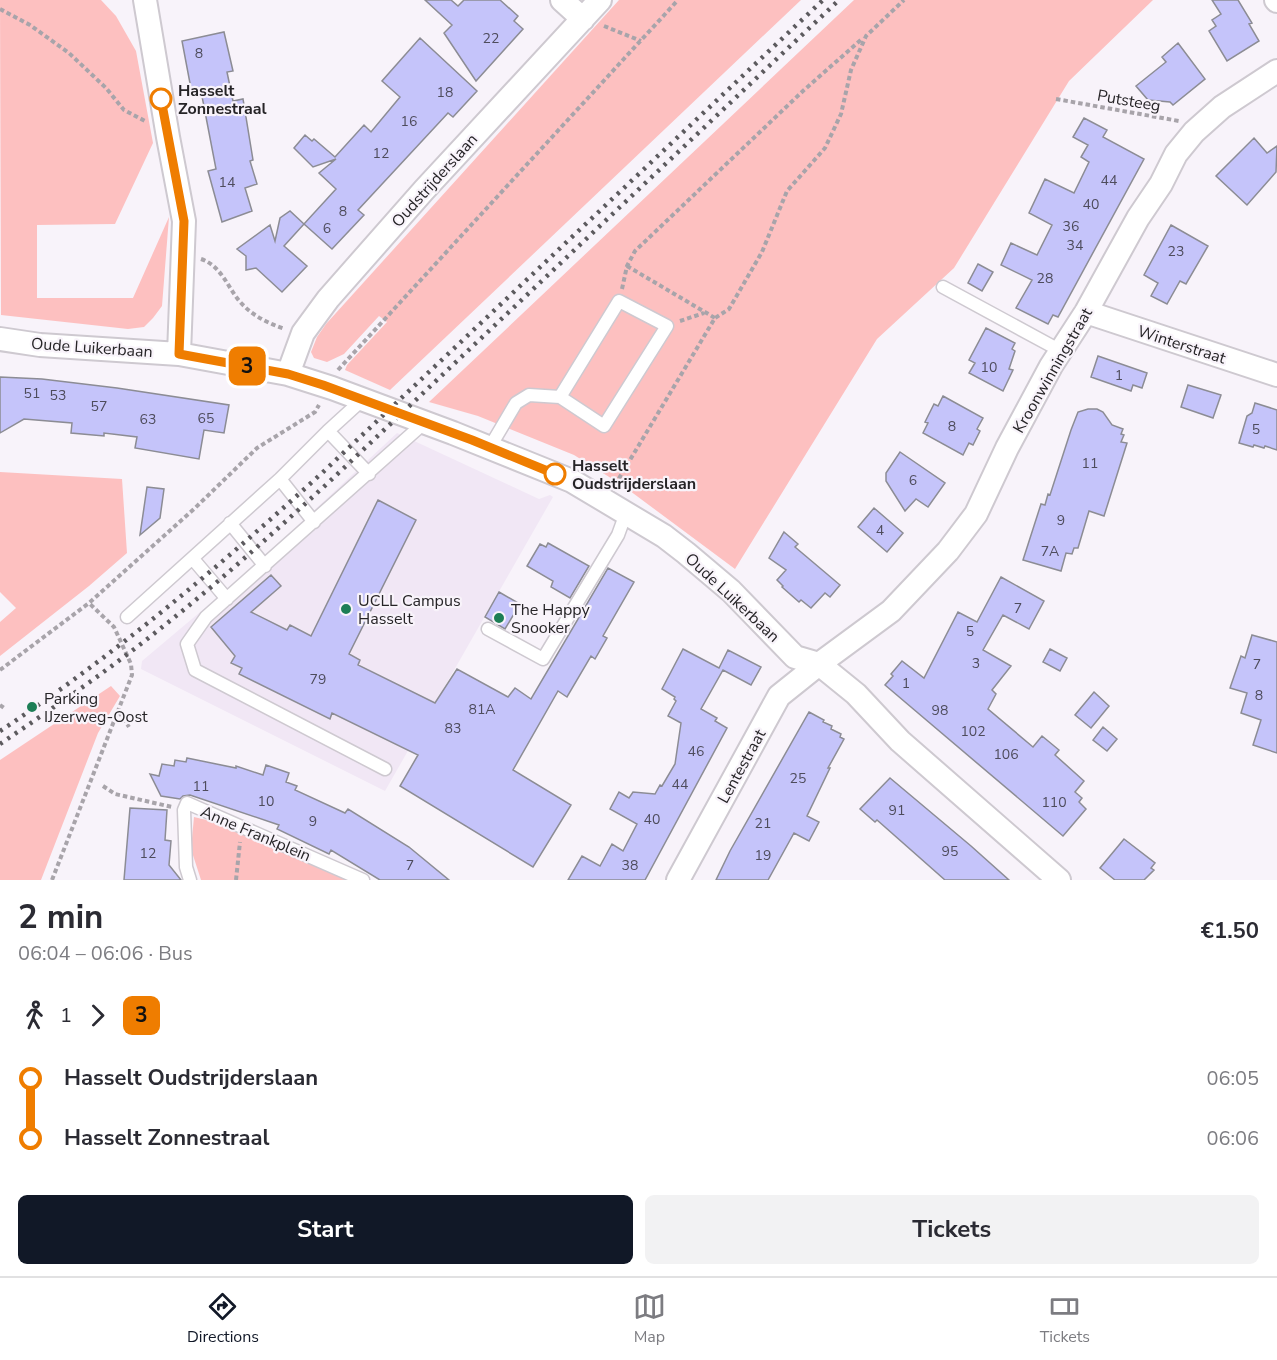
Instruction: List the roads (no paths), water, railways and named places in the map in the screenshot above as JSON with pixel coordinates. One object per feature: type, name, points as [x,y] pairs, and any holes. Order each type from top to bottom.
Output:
[{"type":"street","points":[[562,0],[583,18]]},
{"type":"street","name":"Oudstrijderslaan","points":[[288,374],[303,333],[328,299],[424,190],[600,0]]},
{"type":"street","points":[[140,1],[184,221],[179,354]]},
{"type":"street","name":"Kroonwinningstraat","points":[[819,664],[891,611],[948,551],[976,514],[1007,448],[1061,351],[1086,312],[1137,218],[1161,184],[1176,154],[1194,132],[1222,107],[1277,71]]},
{"type":"street","name":"Winterstraat","points":[[1086,312],[1277,375]]},
{"type":"street","name":"Oude Luikerbaan","points":[[0,339],[40,345],[179,354],[288,374],[490,447],[572,481],[664,536],[695,560],[731,591],[795,657],[819,664],[856,694],[900,741],[1059,880]]},
{"type":"street","name":"Lentestraat","points":[[678,880],[779,696],[819,664]]},
{"type":"lane","points":[[943,287],[1061,351]]},
{"type":"lane","points":[[490,447],[516,403],[529,395],[560,397],[604,426],[667,326],[619,301],[560,397]]},
{"type":"lane","points":[[128,617],[280,479],[362,400]]},
{"type":"lane","points":[[385,769],[195,670],[188,644],[207,617],[424,423]]},
{"type":"lane","points":[[328,431],[369,474]]},
{"type":"lane","points":[[280,479],[314,522]]},
{"type":"lane","points":[[488,629],[543,659],[618,535],[626,513]]},
{"type":"lane","points":[[230,523],[265,566]]},
{"type":"lane","points":[[193,559],[227,599]]},
{"type":"lane","name":"Anne Frankplein","points":[[190,880],[186,867],[184,810],[187,803],[363,880]]},
{"type":"railway","points":[[0,731],[126,640],[284,508],[823,0]]},
{"type":"railway","points":[[0,744],[137,647],[265,540],[839,0]]},
{"type":"place","name":"Hasselt Zonnestraal","points":[[161,99]]},
{"type":"place","name":"Hasselt Oudstrijderslaan","points":[[555,474]]},
{"type":"place","name":"UCLL Campus Hasselt","points":[[346,609]]},
{"type":"place","name":"The Happy Snooker","points":[[499,618]]},
{"type":"place","name":"Parking IJzerweg-Oost","points":[[32,707]]}]
